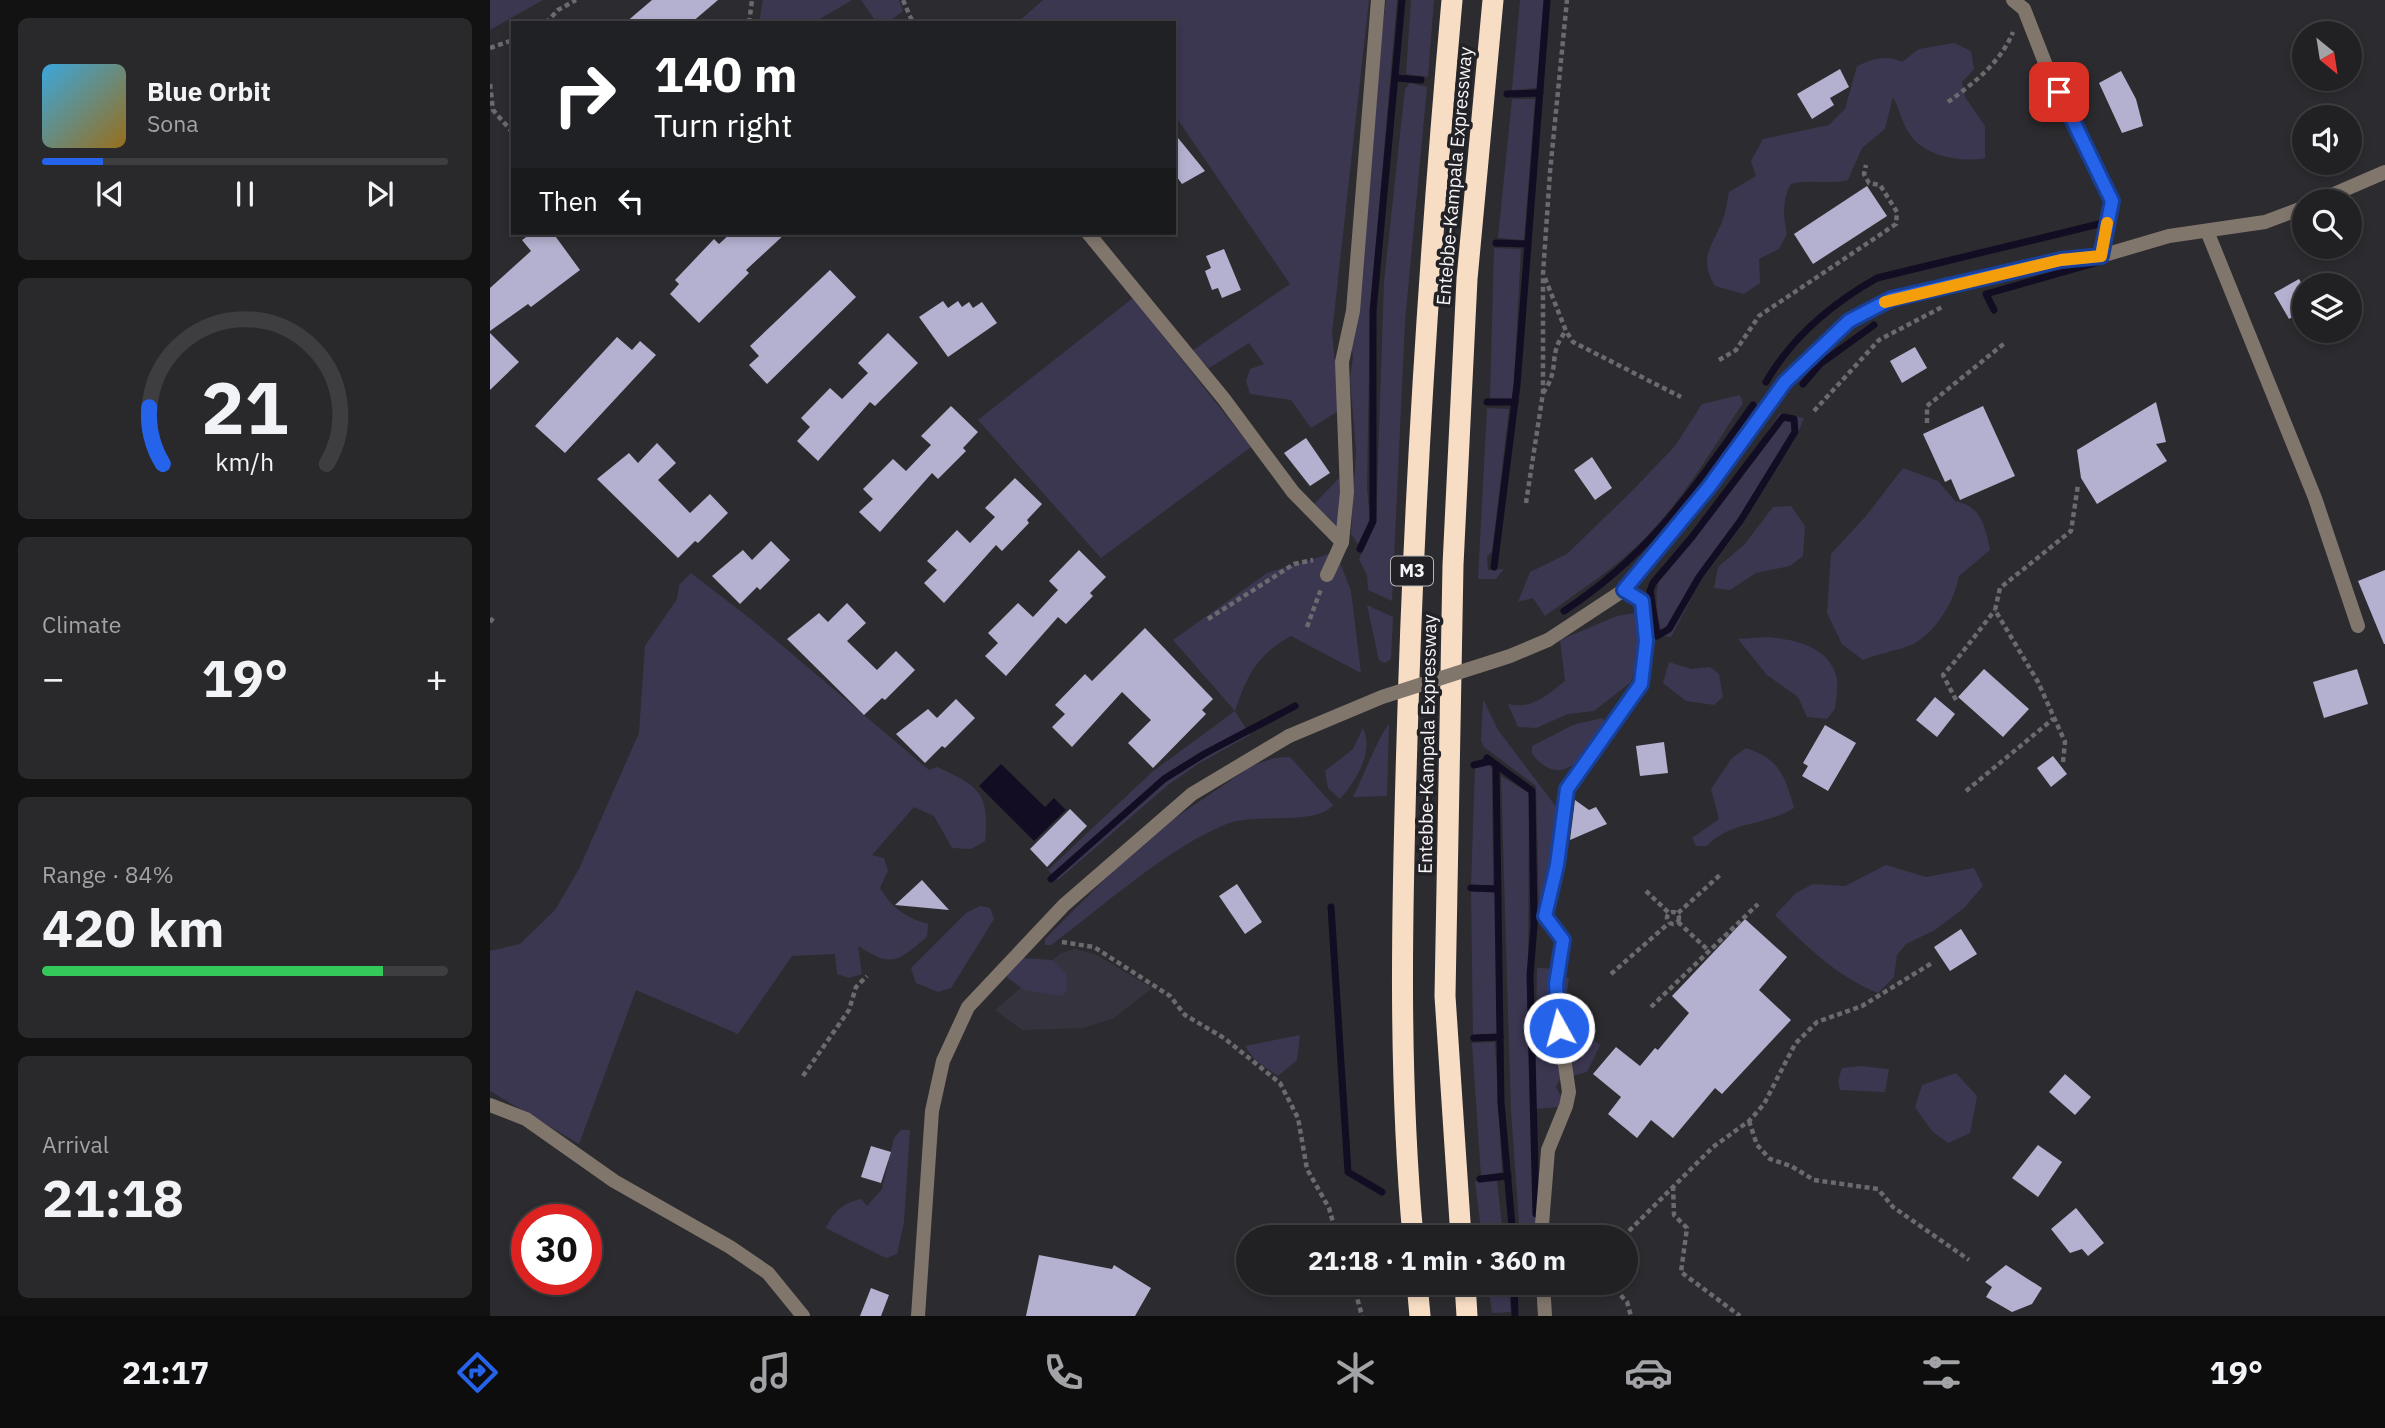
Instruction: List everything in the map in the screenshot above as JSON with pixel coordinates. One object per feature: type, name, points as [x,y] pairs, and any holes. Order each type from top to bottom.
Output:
[{"type":"highway","name":"Entebbe-Kampala Expressway","points":[[1412,1225],[1405,1143],[1401,986],[1410,623],[1438,151],[1452,0]]},
{"type":"highway","name":"Entebbe-Kampala Expressway","points":[[1460,1225],[1445,996],[1453,565],[1467,279],[1493,0]]},
{"type":"highway","points":[[1418,1295],[1420,1316]]},
{"type":"highway","points":[[1466,1295],[1467,1316]]},
{"type":"street","points":[[1326,575],[1339,549],[1347,492],[1342,362],[1353,311],[1378,0]]},
{"type":"street","points":[[2018,4],[2112,201],[2101,256]]},
{"type":"street","points":[[2346,189],[2385,172]]},
{"type":"street","points":[[918,1316],[932,1111],[943,1061],[968,1007],[1064,905],[1192,794],[1289,736],[1382,697],[1510,656],[1548,640],[1624,590],[1709,487],[1769,402],[1815,351],[1849,321],[1891,299],[2061,260],[2101,256],[2148,240],[2265,222],[2292,212]]},
{"type":"street","points":[[2207,231],[2315,498],[2358,626]]},
{"type":"street","points":[[1090,235],[1224,399],[1339,549]]},
{"type":"street","points":[[1542,1225],[1548,1150],[1569,1092],[1555,995],[1563,940],[1547,921],[1545,912],[1557,865],[1567,789],[1641,684],[1646,654],[1646,617],[1642,601],[1624,590]]},
{"type":"street","points":[[490,1105],[526,1119],[614,1181],[730,1247],[768,1273],[803,1316]]},
{"type":"street","points":[[1544,1295],[1545,1316]]},
{"type":"path","points":[[548,21],[558,10],[576,0]]},
{"type":"path","points":[[749,21],[752,0]]},
{"type":"path","points":[[903,0],[912,21]]},
{"type":"path","points":[[1526,503],[1543,393],[1543,274],[1567,0]]},
{"type":"path","points":[[1948,102],[2006,49],[2018,4]]},
{"type":"path","points":[[490,48],[511,41]]},
{"type":"path","points":[[490,84],[493,110],[511,132]]},
{"type":"path","points":[[1719,359],[1736,350],[1759,316],[1896,223],[1897,212],[1880,185],[1869,183],[1864,174],[1866,165]]},
{"type":"path","points":[[1543,274],[1573,342],[1681,397]]},
{"type":"path","points":[[1814,411],[1879,340],[1943,307],[1952,298],[1927,292]]},
{"type":"path","points":[[1543,393],[1555,377],[1554,346],[1566,331]]},
{"type":"path","points":[[1927,423],[1927,406],[2006,342]]},
{"type":"path","points":[[1956,700],[1943,675],[1965,652],[1966,644],[1995,610],[2000,588],[2071,531],[2078,485]]},
{"type":"path","points":[[1208,619],[1294,564],[1339,549]]},
{"type":"path","points":[[1307,627],[1326,575]]},
{"type":"path","points":[[1995,610],[2038,682],[2065,743],[2063,761]]},
{"type":"path","points":[[1966,791],[2053,719]]},
{"type":"path","points":[[1646,891],[1669,913],[1678,913],[1720,875]]},
{"type":"path","points":[[1651,1007],[1758,904]]},
{"type":"path","points":[[1669,913],[1669,923]]},
{"type":"path","points":[[1678,913],[1678,922],[1709,951]]},
{"type":"path","points":[[1611,974],[1669,923],[1678,922]]},
{"type":"path","points":[[1062,942],[1094,947],[1170,996],[1185,1015],[1223,1038],[1280,1083],[1298,1118],[1307,1169],[1329,1208],[1334,1225]]},
{"type":"path","points":[[1635,1225],[1713,1147],[1749,1121],[1764,1104],[1795,1044],[1818,1022],[1862,1006],[1932,963]]},
{"type":"path","points":[[803,1076],[849,1010],[856,987],[867,976]]},
{"type":"path","points":[[1749,1121],[1757,1145],[1770,1159],[1791,1166],[1814,1180],[1878,1188],[1893,1207],[1969,1260]]},
{"type":"path","points":[[1673,1185],[1675,1214],[1687,1228],[1681,1272],[1740,1316]]},
{"type":"path","points":[[1356,1295],[1362,1316]]},
{"type":"path","points":[[1620,1295],[1627,1302],[1631,1316]]},
{"type":"shaded area","points":[[490,0],[543,0],[490,30]]},
{"type":"shaded area","points":[[763,0],[852,0],[816,21],[759,21]]},
{"type":"shaded area","points":[[861,0],[899,0],[903,11],[890,21],[876,21]]},
{"type":"shaded area","points":[[1043,0],[1369,0],[1332,333],[1340,410],[1311,428],[1291,400],[1250,394],[1246,381],[1250,369],[1264,364],[1249,343],[1209,368],[1192,351],[1290,284],[1176,117],[1176,21],[1019,21]]},
{"type":"shaded area","points":[[1386,0],[1397,0],[1370,313],[1367,488],[1370,520],[1358,544],[1351,534],[1356,451],[1350,379],[1353,357],[1347,320]]},
{"type":"shaded area","points":[[1411,0],[1434,0],[1428,77],[1406,74]]},
{"type":"shaded area","points":[[1520,0],[1544,0],[1537,88],[1512,90]]},
{"type":"shaded area","points":[[1954,43],[1971,51],[1974,69],[1962,82],[1965,97],[1985,126],[1985,158],[1954,158],[1923,147],[1907,129],[1893,97],[1885,129],[1862,148],[1848,180],[1791,184],[1784,208],[1787,234],[1779,249],[1759,259],[1760,283],[1744,294],[1715,286],[1707,266],[1709,251],[1723,219],[1729,192],[1756,176],[1751,161],[1763,139],[1829,125],[1845,109],[1857,66],[1880,58],[1902,62],[1919,49]]},
{"type":"shaded area","points":[[1410,83],[1427,87],[1405,322],[1392,601],[1368,590],[1367,575],[1359,559],[1376,523],[1384,282],[1405,89]]},
{"type":"shaded area","points":[[1512,99],[1535,99],[1524,240],[1498,238]]},
{"type":"shaded area","points":[[1494,248],[1521,249],[1513,399],[1490,398]]},
{"type":"shaded area","points":[[1133,298],[1251,447],[1101,558],[978,420]]},
{"type":"shaded area","points":[[1740,395],[1743,403],[1698,472],[1660,522],[1634,548],[1610,569],[1545,616],[1533,598],[1518,602],[1530,572],[1567,554],[1632,491],[1675,446],[1702,404]]},
{"type":"shaded area","points":[[1487,408],[1509,409],[1492,552],[1487,556],[1488,570],[1504,569],[1496,579],[1478,579]]},
{"type":"shaded area","points":[[1780,413],[1804,418],[1797,436],[1743,524],[1700,582],[1671,637],[1664,636],[1657,605],[1657,588],[1662,574],[1715,510]]},
{"type":"shaded area","points":[[1903,468],[1938,481],[1955,501],[1977,513],[1984,526],[1990,550],[1959,576],[1944,614],[1923,638],[1863,660],[1842,644],[1827,613],[1831,554],[1866,516]]},
{"type":"shaded area","points":[[1342,475],[1339,530],[1314,504]]},
{"type":"shaded area","points":[[1791,506],[1805,526],[1803,556],[1790,566],[1756,573],[1730,590],[1714,588],[1718,567],[1744,545],[1773,507]]},
{"type":"shaded area","points":[[1336,552],[1351,591],[1361,673],[1291,636],[1279,643],[1255,667],[1235,711],[1173,640],[1267,573]]},
{"type":"shaded area","points":[[691,573],[752,620],[929,770],[937,767],[972,786],[979,793],[986,812],[985,841],[971,849],[952,848],[934,816],[914,807],[872,855],[884,858],[888,871],[880,888],[900,911],[928,924],[927,937],[901,957],[894,959],[879,957],[858,946],[862,974],[849,978],[837,974],[835,954],[792,956],[738,1034],[636,990],[579,1144],[490,1091],[490,951],[520,944],[555,910],[579,869],[639,733],[645,646],[677,599],[679,585]]},
{"type":"shaded area","points":[[1367,605],[1393,617],[1391,659],[1385,663],[1379,660]]},
{"type":"shaded area","points":[[1635,613],[1639,620],[1641,637],[1631,682],[1594,711],[1568,714],[1536,728],[1518,727],[1508,704],[1532,703],[1565,681],[1560,640],[1617,616]]},
{"type":"shaded area","points":[[1766,637],[1797,642],[1817,650],[1831,665],[1837,679],[1837,692],[1835,709],[1827,719],[1807,717],[1798,697],[1767,675],[1738,639]]},
{"type":"shaded area","points":[[1669,662],[1691,669],[1710,667],[1719,674],[1723,697],[1714,705],[1686,701],[1663,683]]},
{"type":"shaded area","points":[[1483,699],[1498,730],[1560,812],[1554,853],[1539,915],[1536,786],[1484,747],[1481,741]]},
{"type":"shaded area","points":[[1235,711],[1250,735],[1198,764],[1168,785],[1058,880],[1048,870],[1152,772]]},
{"type":"shaded area","points":[[1602,718],[1606,722],[1575,764],[1555,770],[1544,765],[1532,754],[1532,746],[1573,725]]},
{"type":"shaded area","points":[[1389,724],[1387,796],[1353,797],[1376,746]]},
{"type":"shaded area","points":[[1363,728],[1366,747],[1362,766],[1340,799],[1328,788],[1325,771],[1353,749]]},
{"type":"shaded area","points":[[1746,748],[1766,757],[1779,770],[1794,808],[1772,818],[1726,832],[1707,846],[1696,846],[1692,838],[1719,819],[1711,789],[1732,758]]},
{"type":"shaded area","points":[[1290,757],[1333,805],[1313,815],[1240,820],[1206,834],[1137,878],[1051,945],[1045,945],[1045,939],[1124,860],[1172,820],[1252,766],[1274,758]]},
{"type":"shaded area","points":[[1001,764],[1045,807],[1054,798],[1066,810],[1034,841],[979,786]]},
{"type":"shaded area","points":[[1489,764],[1492,769],[1493,885],[1471,885],[1475,767]]},
{"type":"shaded area","points":[[1501,776],[1529,793],[1528,995],[1534,1172],[1539,1172],[1539,1225],[1519,1225],[1511,1111]]},
{"type":"shaded area","points":[[1886,865],[1926,877],[1974,868],[1983,886],[1964,908],[1935,930],[1906,944],[1897,955],[1894,977],[1878,993],[1835,969],[1775,915],[1796,893],[1813,884],[1845,886]]},
{"type":"shaded area","points":[[1471,891],[1495,892],[1497,1034],[1473,1035]]},
{"type":"shaded area","points":[[980,906],[990,908],[994,919],[951,988],[938,992],[916,983],[911,968],[966,913]]},
{"type":"shaded area","points":[[1075,949],[1095,954],[1152,988],[1114,1018],[1084,1028],[1022,1030],[995,1010],[1061,953]]},
{"type":"shaded area","points":[[1023,958],[1052,960],[1066,974],[1067,989],[1062,996],[1024,990],[1007,977],[1009,963]]},
{"type":"shaded area","points":[[1537,968],[1559,969],[1569,979],[1568,1000],[1573,1016],[1584,1031],[1600,1045],[1587,1072],[1560,1079],[1556,1087],[1561,1097],[1559,1107],[1535,1109]]},
{"type":"shaded area","points":[[1300,1035],[1297,1060],[1278,1076],[1255,1060],[1245,1046]]},
{"type":"shaded area","points":[[1495,1042],[1502,1172],[1481,1176],[1472,1043]]},
{"type":"shaded area","points":[[1860,1066],[1889,1069],[1885,1092],[1840,1090],[1838,1081],[1842,1068]]},
{"type":"shaded area","points":[[1956,1073],[1977,1096],[1970,1133],[1948,1143],[1932,1131],[1915,1107],[1922,1085]]},
{"type":"shaded area","points":[[901,1130],[910,1130],[904,1222],[897,1254],[886,1258],[826,1228],[844,1205],[861,1199],[867,1206],[882,1189],[894,1138]]},
{"type":"shaded area","points":[[1475,1181],[1497,1181],[1502,1225],[1480,1225]]},
{"type":"shaded area","points":[[1490,1295],[1509,1295],[1511,1312],[1492,1313]]},
{"type":"building","points":[[652,0],[718,0],[693,21],[627,21]]},
{"type":"building","points":[[1840,69],[1849,87],[1830,98],[1834,105],[1812,119],[1797,94]]},
{"type":"building","points":[[2121,71],[2136,99],[2143,126],[2122,133],[2099,83]]},
{"type":"building","points":[[1176,135],[1205,171],[1182,184],[1176,176]]},
{"type":"building","points":[[1867,186],[1887,216],[1813,264],[1794,234]]},
{"type":"building","points":[[529,235],[554,235],[580,270],[531,307],[528,304],[490,331],[490,288],[531,251],[522,240]]},
{"type":"building","points":[[729,235],[784,235],[746,270],[749,273],[699,323],[670,294],[679,284],[675,280],[714,239],[719,244]]},
{"type":"building","points":[[1224,249],[1241,290],[1222,298],[1218,288],[1212,290],[1205,271],[1211,268],[1206,256]]},
{"type":"building","points":[[830,270],[856,297],[767,384],[749,365],[759,356],[750,346]]},
{"type":"building","points":[[2292,283],[2292,317],[2289,319],[2274,293]]},
{"type":"building","points":[[943,301],[948,308],[958,301],[962,307],[969,302],[973,308],[982,302],[997,323],[948,357],[919,317]]},
{"type":"building","points":[[490,333],[519,362],[490,390]]},
{"type":"building","points":[[888,333],[918,363],[875,406],[870,402],[818,461],[797,441],[810,427],[801,418],[830,388],[842,399],[868,373],[858,363]]},
{"type":"building","points":[[617,337],[632,350],[640,341],[656,355],[565,453],[535,426]]},
{"type":"building","points":[[1915,347],[1927,368],[1902,383],[1890,361]]},
{"type":"building","points":[[2156,402],[2166,442],[2156,444],[2167,461],[2097,504],[2081,478],[2077,450]]},
{"type":"building","points":[[951,406],[978,432],[963,448],[966,451],[938,479],[932,473],[880,532],[859,512],[873,499],[863,489],[893,459],[906,471],[931,445],[921,436]]},
{"type":"building","points":[[1983,406],[2015,476],[1960,500],[1951,479],[1945,482],[1923,434]]},
{"type":"building","points":[[1306,438],[1330,473],[1310,486],[1284,453]]},
{"type":"building","points":[[657,443],[676,463],[658,480],[690,513],[710,494],[728,513],[698,543],[695,541],[678,558],[597,479],[629,453],[638,463]]},
{"type":"building","points":[[1592,457],[1612,488],[1595,500],[1574,470]]},
{"type":"building","points":[[1015,478],[1042,504],[1027,520],[1029,523],[1002,551],[996,545],[944,603],[924,583],[937,570],[927,561],[957,530],[970,543],[995,517],[985,508]]},
{"type":"building","points":[[771,541],[790,560],[760,590],[757,587],[740,604],[712,576],[743,550],[752,560]]},
{"type":"building","points":[[1079,550],[1106,577],[1090,593],[1093,596],[1066,624],[1058,617],[1006,676],[985,656],[998,643],[988,633],[1018,603],[1033,617],[1058,590],[1049,581]]},
{"type":"building","points":[[2385,570],[2385,644],[2384,644],[2358,581]]},
{"type":"building","points":[[847,603],[866,623],[847,641],[877,670],[896,651],[915,670],[885,700],[882,698],[864,715],[787,639],[819,613],[828,622]]},
{"type":"building","points":[[1145,628],[1213,699],[1202,710],[1206,714],[1153,768],[1128,743],[1151,720],[1122,692],[1072,747],[1052,727],[1065,714],[1055,705],[1085,674],[1092,681]]},
{"type":"building","points":[[1984,669],[2029,709],[2003,737],[1958,697]]},
{"type":"building","points":[[2357,669],[2368,704],[2324,718],[2313,682]]},
{"type":"building","points":[[1935,697],[1955,714],[1937,737],[1916,720]]},
{"type":"building","points":[[956,699],[975,718],[945,748],[942,746],[925,763],[896,734],[928,709],[937,718]]},
{"type":"building","points":[[1825,725],[1856,743],[1828,791],[1802,776],[1808,766],[1803,763]]},
{"type":"building","points":[[1664,742],[1668,773],[1640,776],[1636,746]]},
{"type":"building","points":[[2053,756],[2067,774],[2051,787],[2037,768]]},
{"type":"building","points":[[1575,800],[1589,810],[1596,807],[1607,824],[1570,840]]},
{"type":"building","points":[[1070,809],[1087,826],[1047,867],[1030,849]]},
{"type":"building","points":[[922,880],[949,910],[895,905]]},
{"type":"building","points":[[1237,884],[1262,922],[1245,934],[1219,896]]},
{"type":"building","points":[[1745,919],[1787,957],[1759,990],[1791,1020],[1722,1094],[1715,1088],[1673,1138],[1651,1120],[1637,1138],[1608,1114],[1621,1097],[1593,1074],[1616,1047],[1640,1066],[1655,1048],[1658,1050],[1689,1013],[1672,996]]},
{"type":"building","points":[[1961,929],[1977,954],[1950,971],[1934,947]]},
{"type":"building","points":[[2065,1074],[2091,1097],[2075,1115],[2049,1092]]},
{"type":"building","points":[[2038,1145],[2062,1162],[2038,1197],[2012,1178]]},
{"type":"building","points":[[871,1146],[891,1152],[881,1183],[861,1177]]},
{"type":"building","points":[[2076,1208],[2104,1243],[2088,1256],[2082,1249],[2070,1253],[2051,1229]]},
{"type":"building","points":[[1039,1255],[1112,1269],[1114,1265],[1151,1288],[1135,1316],[1026,1316]]},
{"type":"building","points":[[2006,1265],[2042,1288],[2032,1304],[2012,1312],[1986,1297],[1992,1287],[1985,1282]]},
{"type":"building","points":[[871,1288],[889,1295],[881,1316],[860,1316]]},
{"type":"waterway","points":[[1360,549],[1373,521],[1373,311],[1402,0]]},
{"type":"waterway","points":[[1494,567],[1517,385],[1547,0]]},
{"type":"waterway","points":[[1396,78],[1421,80]]},
{"type":"waterway","points":[[1507,94],[1540,93]]},
{"type":"waterway","points":[[1766,382],[1800,336],[1829,310],[1877,278],[2103,223]]},
{"type":"waterway","points":[[1496,243],[1528,244]]},
{"type":"waterway","points":[[1994,310],[1986,294],[2102,261]]},
{"type":"waterway","points":[[1803,384],[1820,364],[1874,325]]},
{"type":"waterway","points":[[1487,402],[1515,402]]},
{"type":"waterway","points":[[1564,611],[1595,589],[1647,542],[1690,492],[1753,405]]},
{"type":"waterway","points":[[1783,417],[1794,419],[1795,432],[1741,520],[1699,577],[1669,629],[1657,636],[1650,591],[1653,583],[1692,537],[1783,417]]},
{"type":"waterway","points":[[1051,879],[1164,779],[1204,754],[1295,706]]},
{"type":"waterway","points":[[1487,758],[1532,791],[1534,926],[1530,975],[1536,1214]]},
{"type":"waterway","points":[[1474,765],[1491,761]]},
{"type":"waterway","points":[[1496,766],[1501,1103],[1512,1225]]},
{"type":"waterway","points":[[1471,888],[1497,889]]},
{"type":"waterway","points":[[1331,907],[1348,1172],[1382,1192]]},
{"type":"waterway","points":[[1474,1038],[1500,1037]]},
{"type":"waterway","points":[[1480,1179],[1508,1176]]},
{"type":"waterway","points":[[1514,1295],[1515,1316]]},
{"type":"slow traffic","points":[[1885,302],[2061,260],[2101,256],[2107,223]]},
{"type":"route","points":[[1559,1028],[1555,995],[1563,940],[1560,933],[1547,921],[1545,912],[1557,865],[1567,789],[1641,684],[1646,654],[1646,617],[1642,601],[1624,590],[1709,487],[1785,382],[1849,321],[1891,299],[2061,260],[2101,256],[2112,201],[2059,92]]}]
